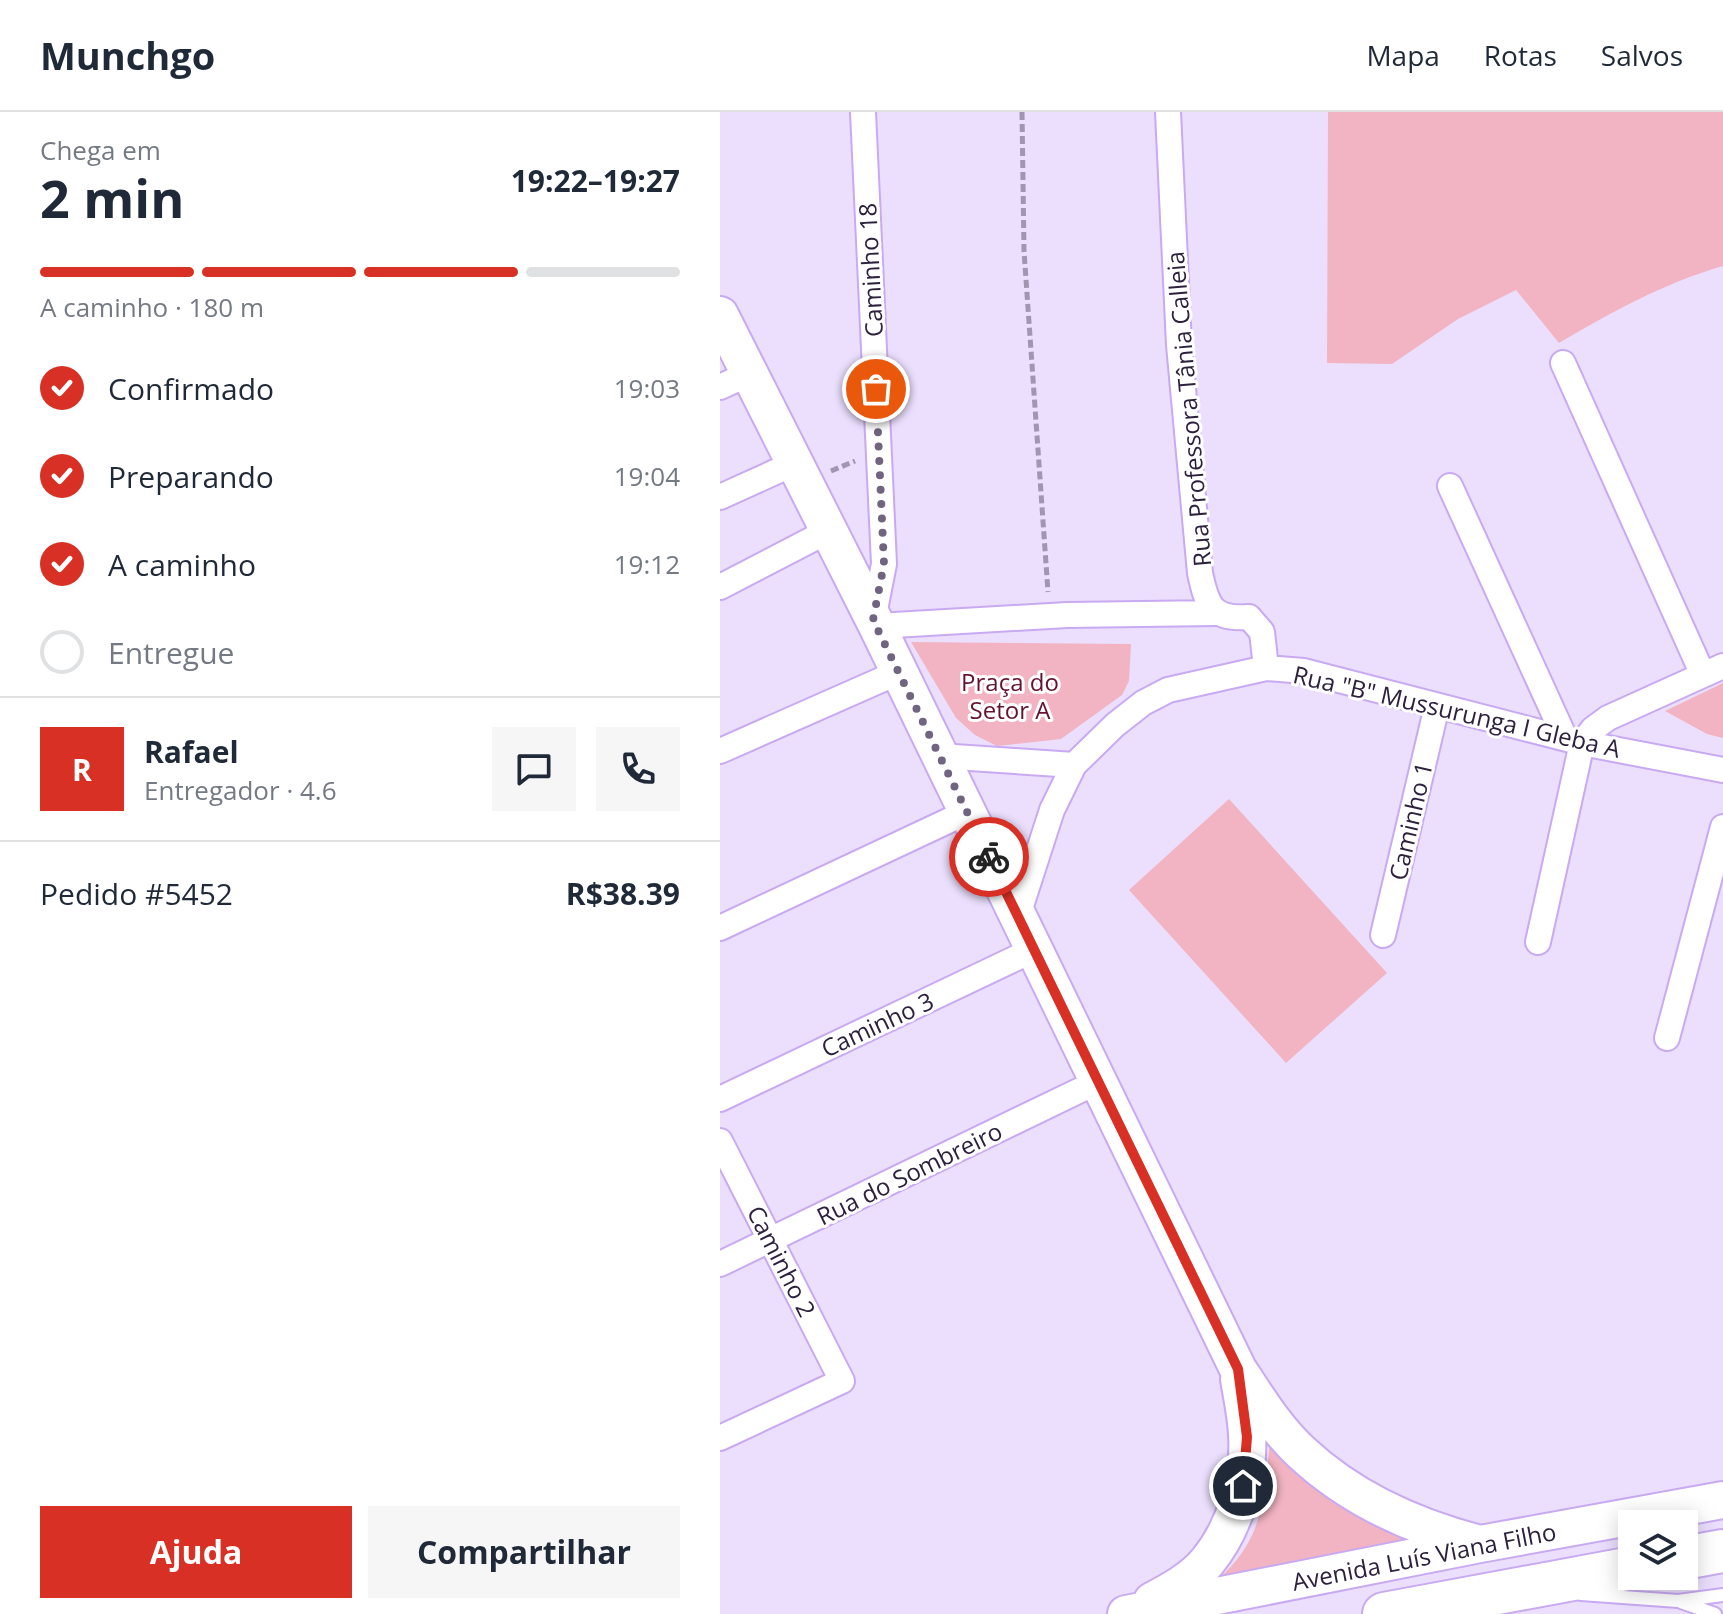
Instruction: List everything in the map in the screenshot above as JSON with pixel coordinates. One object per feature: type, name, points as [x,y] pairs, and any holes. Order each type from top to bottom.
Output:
[{"type":"highway","points":[[1698,1555],[1723,1551]]},
{"type":"highway","name":"Avenida Luís Viana Filho","points":[[1384,1614],[1618,1571]]},
{"type":"main road","points":[[720,315],[734,380],[800,473],[1238,1369],[1267,1413],[1300,1452],[1347,1488],[1399,1518],[1480,1544]]},
{"type":"main road","points":[[1127,1614],[1176,1588],[1206,1562],[1229,1528],[1243,1486],[1247,1437],[1238,1369]]},
{"type":"main road","name":"Avenida Luís Viana Filho","points":[[1127,1614],[1480,1544],[1723,1500]]},
{"type":"street","name":"Caminho 18","points":[[863,112],[884,564],[875,623]]},
{"type":"street","name":"Rua Professora Tânia Calleia","points":[[1168,112],[1179,345],[1196,547],[1204,590],[1216,613]]},
{"type":"street","points":[[1563,363],[1713,670],[1608,718],[1573,740]]},
{"type":"street","points":[[720,497],[800,473]]},
{"type":"street","points":[[1450,486],[1573,740],[1538,942]]},
{"type":"street","points":[[720,587],[828,531]]},
{"type":"street","points":[[875,623],[1216,613],[1231,618],[1249,617],[1262,632],[1266,668]]},
{"type":"street","name":"Rua \"B\" Mussurunga I Gleba A","points":[[1018,915],[1052,810],[1074,765],[1115,725],[1143,703],[1168,690],[1266,668],[1304,671],[1573,740],[1723,770]]},
{"type":"street","points":[[720,751],[899,672]]},
{"type":"street","name":"Caminho 1","points":[[1383,935],[1437,706]]},
{"type":"street","points":[[940,756],[1074,765]]},
{"type":"street","points":[[720,928],[967,812]]},
{"type":"street","points":[[1667,1038],[1723,827]]},
{"type":"street","name":"Caminho 3","points":[[720,1099],[1033,950]]},
{"type":"street","name":"Rua do Sombreiro","points":[[720,1264],[1097,1082]]},
{"type":"street","name":"Caminho 2","points":[[720,1141],[842,1381],[720,1438]]},
{"type":"lane","points":[[1522,1588],[1621,1599],[1678,1601],[1723,1597],[1723,1613]]},
{"type":"lane","points":[[1678,1601],[1715,1614]]},
{"type":"path","points":[[1022,112],[1024,251],[1048,617]]},
{"type":"path","points":[[800,473],[879,451]]},
{"type":"green space","points":[[1328,112],[1723,112],[1723,266],[1659,290],[1559,343],[1516,290],[1458,319],[1392,364],[1327,363]]},
{"type":"green space","name":"Praça do Setor A","points":[[911,642],[1131,644],[1129,681],[1122,695],[1061,739],[997,746],[975,735],[956,718]]},
{"type":"green space","points":[[1723,683],[1723,738],[1707,734],[1665,711]]},
{"type":"green space","points":[[1229,799],[1387,973],[1286,1063],[1129,890]]},
{"type":"green space","points":[[1270,1438],[1421,1544],[1218,1579],[1245,1549],[1253,1532],[1263,1497]]},
{"type":"way so far","points":[[876,389],[884,564],[873,620],[989,857]]},
{"type":"route","points":[[989,857],[1238,1369],[1247,1437],[1243,1486]]}]
